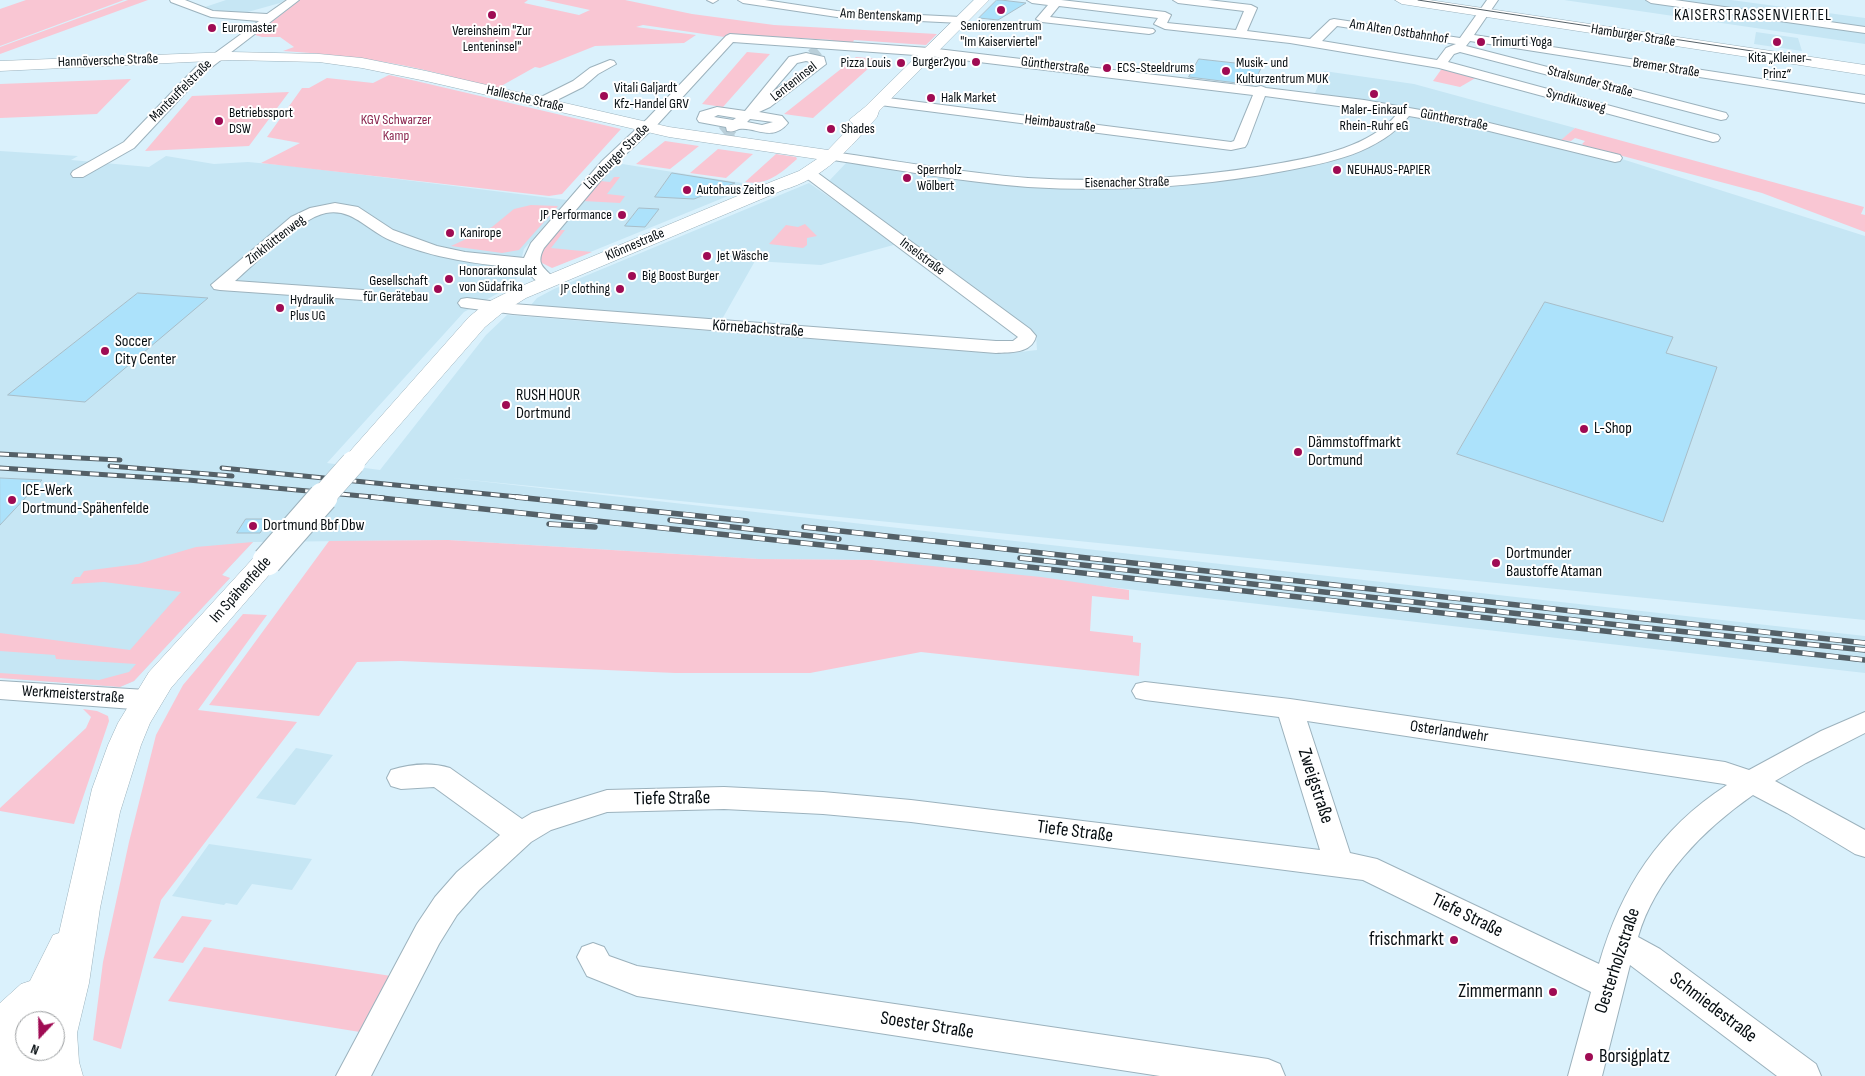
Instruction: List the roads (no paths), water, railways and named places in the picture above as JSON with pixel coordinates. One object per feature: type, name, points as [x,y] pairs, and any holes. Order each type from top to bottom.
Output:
[{"type":"main road","name":"Klönnestraße","points":[[494,308],[548,281],[810,174],[826,155],[871,114],[876,106],[982,0]]},
{"type":"main road","name":"Hamburger Straße","points":[[1402,0],[1488,8],[1865,65]]},
{"type":"main road","name":"Hamburger Straße","points":[[1440,0],[1865,70]]},
{"type":"main road","name":"Hannöversche Straße","points":[[0,66],[216,57]]},
{"type":"main road","name":"Hallesche Straße","points":[[216,57],[297,57],[362,63],[646,127],[727,131],[826,155]]},
{"type":"main road","name":"Klönnestraße","points":[[777,186],[781,181],[826,155]]},
{"type":"main road","name":"Im Spähenfelde","points":[[51,1011],[77,949],[79,923],[104,804],[114,767],[146,700],[160,680],[477,322],[494,308]]},
{"type":"main road","name":"Im Spähenfelde","points":[[45,1011],[49,984],[79,923]]},
{"type":"main road","points":[[0,1030],[49,984]]},
{"type":"main road","name":"Im Spähenfelde","points":[[0,1063],[15,1052]]},
{"type":"main road","name":"Im Spähenfelde","points":[[26,1076],[32,1061]]},
{"type":"main road","points":[[57,1061],[62,1076]]},
{"type":"street","points":[[174,0],[211,14],[269,18]]},
{"type":"street","name":"Manteuffelstraße","points":[[78,174],[94,168],[129,145],[200,70],[294,0]]},
{"type":"street","name":"Am Bentenskamp","points":[[742,0],[791,8],[872,17],[961,20]]},
{"type":"street","points":[[791,8],[804,0]]},
{"type":"street","points":[[1032,0],[1151,13],[1160,0]]},
{"type":"street","points":[[1178,0],[1251,8],[1240,34]]},
{"type":"street","points":[[1651,0],[1865,30]]},
{"type":"street","points":[[1743,0],[1747,14]]},
{"type":"street","points":[[1056,3],[1042,19],[1115,24],[1149,31]]},
{"type":"street","name":"Am Alten Ostbahnhof","points":[[1151,13],[1165,14],[1160,24],[1165,26],[1279,38],[1440,64],[1450,51],[1463,42],[1488,8]]},
{"type":"street","name":"Am Alten Ostbahnhof","points":[[1313,43],[1334,22],[1463,42]]},
{"type":"street","name":"Güntherstraße","points":[[730,38],[816,52],[929,52],[1261,90],[1406,110],[1477,124],[1615,158]]},
{"type":"street","name":"Lüneburger Straße","points":[[531,264],[532,256],[537,246],[607,164],[646,127],[730,38]]},
{"type":"street","name":"Bremer Straße","points":[[1463,42],[1865,99]]},
{"type":"street","name":"Stralsunder Straße","points":[[1463,42],[1720,116]]},
{"type":"street","name":"Lenteninsel","points":[[727,131],[820,64],[816,52],[793,60],[756,103],[753,111]]},
{"type":"street","points":[[540,103],[578,84],[594,71],[610,64]]},
{"type":"street","name":"Syndikusweg","points":[[1440,64],[1713,138]]},
{"type":"street","name":"Heimbaustraße","points":[[876,106],[1232,146],[1240,144],[1261,90]]},
{"type":"street","name":"Eisenacher Straße","points":[[826,155],[1028,182],[1126,185],[1186,181],[1241,175],[1334,156],[1382,136],[1402,117],[1406,110]]},
{"type":"street","name":"Lenteninsel","points":[[717,111],[753,111],[776,118],[781,123],[769,129],[727,131],[704,117],[710,112],[717,111]]},
{"type":"street","name":"Inselstraße","points":[[810,174],[1024,334],[1026,340],[1022,344]]},
{"type":"street","name":"Zinkhüttenweg","points":[[363,295],[220,285],[297,220],[311,213],[326,209],[348,209],[400,239],[442,253],[531,264]]},
{"type":"street","points":[[531,264],[539,275],[548,281]]},
{"type":"street","points":[[467,303],[494,308]]},
{"type":"street","name":"Körnebachstraße","points":[[494,308],[996,347],[1022,344]]},
{"type":"street","name":"Werkmeisterstraße","points":[[0,690],[146,700]]},
{"type":"street","name":"Osterlandwehr","points":[[1145,692],[1290,709],[1641,759],[1725,773],[1751,781],[1865,845]]},
{"type":"street","name":"Zweigstraße","points":[[1290,709],[1340,864]]},
{"type":"street","name":"Oesterholzstraße","points":[[1585,1076],[1620,944],[1631,914],[1651,875],[1664,859],[1720,803],[1751,781],[1806,749],[1865,722]]},
{"type":"street","points":[[401,778],[423,775],[440,776],[521,834]]},
{"type":"street","name":"Tiefe Straße","points":[[352,1076],[428,934],[446,906],[492,858],[521,834],[542,821],[607,801],[724,798],[823,803],[911,811],[1366,868],[1609,985]]},
{"type":"street","name":"Schmiedestraße","points":[[1620,944],[1649,959],[1804,1076]]},
{"type":"street","name":"Soester Straße","points":[[593,957],[598,966],[637,981],[1268,1076]]},
{"type":"tunnel","points":[[812,55],[818,50]]},
{"type":"tunnel","points":[[729,131],[732,128]]},
{"type":"tunnel","points":[[724,134],[730,129]]},
{"type":"tram line","points":[[1418,0],[1811,60]]},
{"type":"railway","points":[[0,454],[120,460]]},
{"type":"railway","points":[[110,466],[232,476]]},
{"type":"railway","points":[[0,468],[188,480],[384,498]]},
{"type":"railway","points":[[222,468],[528,498]]},
{"type":"railway","points":[[371,497],[1029,567],[1865,660]]},
{"type":"railway","points":[[516,497],[747,521]]},
{"type":"railway","points":[[670,520],[839,539]]},
{"type":"railway","points":[[549,524],[595,527]]},
{"type":"railway","points":[[804,527],[1865,643]]},
{"type":"railway","points":[[1020,558],[1628,626],[1865,650]]},
{"type":"place","name":"Seniorenzentrum \"Im Kaiserviertel\"","points":[[1001,10]]},
{"type":"place","name":"Vereinsheim \"Zur Lenteninsel\"","points":[[492,15]]},
{"type":"place","name":"Euromaster","points":[[212,28]]},
{"type":"place","name":"Trimurti Yoga","points":[[1481,42]]},
{"type":"place","name":"Kita „Kleiner Prinz“","points":[[1777,42]]},
{"type":"place","name":"Burger2you","points":[[976,62]]},
{"type":"place","name":"Pizza Louis","points":[[901,63]]},
{"type":"place","name":"ECS-Steeldrums","points":[[1107,68]]},
{"type":"place","name":"Musik- und Kulturzentrum MUK","points":[[1226,71]]},
{"type":"place","name":"Maler-Einkauf Rhein-Ruhr eG","points":[[1374,94]]},
{"type":"place","name":"Vitali Galjardt Kfz-Handel GRV","points":[[604,96]]},
{"type":"place","name":"Halk Market","points":[[931,98]]},
{"type":"place","name":"Betriebssport DSW","points":[[219,121]]},
{"type":"place","name":"Shades","points":[[831,129]]},
{"type":"place","name":"NEUHAUS-PAPIER","points":[[1337,170]]},
{"type":"place","name":"Sperrholz Wölbert","points":[[907,178]]},
{"type":"place","name":"Autohaus Zeitlos","points":[[687,190]]},
{"type":"place","name":"JP Performance","points":[[622,215]]},
{"type":"place","name":"Kanirope","points":[[450,233]]},
{"type":"place","name":"Jet Wäsche","points":[[707,256]]},
{"type":"place","name":"Big Boost Burger","points":[[632,276]]},
{"type":"place","name":"Honorarkonsulat von Südafrika","points":[[449,279]]},
{"type":"place","name":"Gesellschaft für Gerätebau","points":[[438,289]]},
{"type":"place","name":"JP clothing","points":[[620,289]]},
{"type":"place","name":"Hydraulik Plus UG","points":[[280,308]]},
{"type":"place","name":"Soccer City Center","points":[[105,351]]},
{"type":"place","name":"RUSH HOUR Dortmund","points":[[506,405]]},
{"type":"place","name":"L-Shop","points":[[1584,429]]},
{"type":"place","name":"Dämmstoffmarkt Dortmund","points":[[1298,452]]},
{"type":"place","name":"ICE-Werk Dortmund-Spähenfelde","points":[[12,500]]},
{"type":"place","name":"Dortmund Bbf Dbw","points":[[253,526]]},
{"type":"place","name":"Dortmunder Baustoffe Ataman","points":[[1496,563]]},
{"type":"place","name":"frischmarkt","points":[[1454,940]]},
{"type":"place","name":"Zimmermann","points":[[1553,992]]},
{"type":"place","name":"Borsigplatz","points":[[1589,1057]]},
{"type":"district","name":"KAISERSTRASSENVIERTEL","points":[[1753,16]]},
{"type":"park label","name":"KGV Schwarzer Kamp","points":[[396,128]]}]
